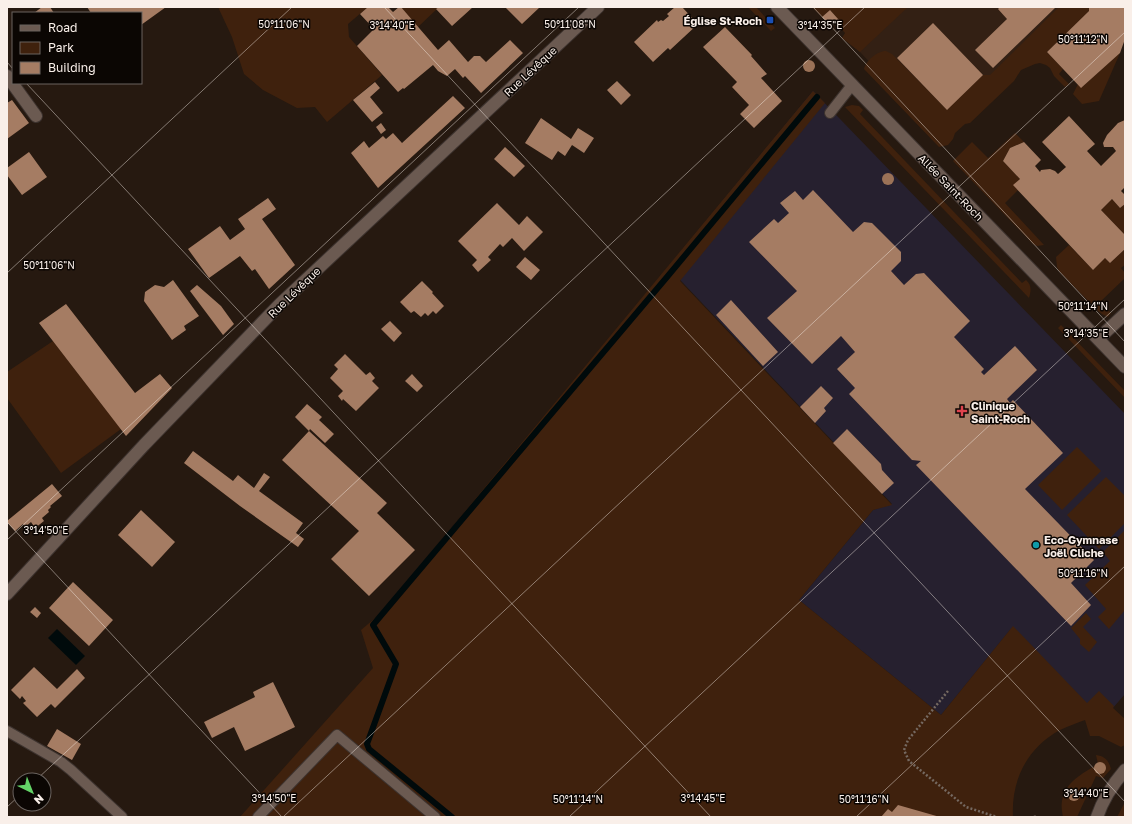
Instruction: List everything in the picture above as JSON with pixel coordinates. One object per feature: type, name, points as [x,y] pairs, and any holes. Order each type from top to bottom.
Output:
[{"type":"street","name":"Rue Lévêque","points":[[7,594],[144,446],[280,304],[598,7]]},
{"type":"street","name":"Allée Saint-Roch","points":[[777,7],[1125,367]]},
{"type":"street","points":[[13,84],[36,116]]},
{"type":"street","points":[[1098,339],[1125,314]]},
{"type":"street","points":[[1097,817],[1104,800],[1125,770]]},
{"type":"lane","points":[[830,113],[852,85]]},
{"type":"lane","points":[[7,731],[61,762],[122,817]]},
{"type":"lane","points":[[258,817],[337,735],[435,817]]},
{"type":"path","points":[[948,691],[908,740],[904,750],[909,761],[966,806],[997,817]]},
{"type":"shaded area","points":[[864,7],[1077,7],[942,138],[860,52],[842,38]]},
{"type":"shaded area","name":"Clinique Saint-Roch","points":[[813,91],[1125,414],[1125,694],[1099,724],[1010,630],[941,715],[799,600],[873,510],[892,504],[668,267]]},
{"type":"shaded area","points":[[57,629],[85,656],[76,665],[48,638]]},
{"type":"green space","points":[[218,7],[368,7],[348,24],[349,37],[382,75],[327,122],[315,107],[297,108],[263,90],[244,74],[232,37]]},
{"type":"green space","points":[[401,7],[439,7],[418,27]]},
{"type":"green space","points":[[748,7],[756,7],[775,28],[771,31]]},
{"type":"green space","points":[[812,7],[908,7],[860,52],[842,38],[845,33],[836,23],[839,20],[830,10],[822,17]]},
{"type":"green space","points":[[1059,7],[1089,7],[1089,11],[1047,52],[1063,69],[1059,74],[1069,84],[1065,87],[1054,76],[1050,68],[1040,63],[1021,70],[1014,81],[970,123],[965,124],[955,133],[953,139],[948,145],[939,147],[864,69],[872,57],[886,51],[892,54],[947,110],[983,75],[990,75]]},
{"type":"green space","points":[[1120,53],[1099,101],[1082,104],[1073,94],[1078,84],[1082,87]]},
{"type":"green space","points":[[813,91],[825,103],[680,281],[892,505],[873,510],[799,600],[941,715],[1013,626],[1087,703],[1099,691],[1114,706],[1113,708],[1125,719],[1125,745],[1121,747],[1099,736],[1090,736],[1085,720],[1060,730],[1048,737],[1038,746],[1023,766],[1015,790],[1013,817],[240,817],[373,668],[361,630],[380,614]]},
{"type":"green space","points":[[852,105],[859,106],[863,110],[860,114],[1022,283],[1026,280],[1028,282],[1030,288],[1029,298],[845,107]]},
{"type":"green space","points":[[1015,133],[1024,142],[1010,148],[1003,161],[1020,179],[1014,185],[1018,190],[1005,203],[1044,245],[1037,246],[1033,244],[953,161],[972,142],[988,158]]},
{"type":"green space","points":[[1112,199],[1120,208],[1125,204],[1125,235],[1101,210]]},
{"type":"green space","points":[[1069,245],[1093,270],[1105,258],[1110,263],[1125,249],[1125,265],[1121,268],[1125,273],[1125,280],[1124,279],[1100,302],[1111,313],[1108,317],[1098,311],[1059,271],[1056,257]]},
{"type":"green space","points":[[1061,325],[1125,391],[1125,398],[1058,328]]},
{"type":"green space","points":[[53,341],[121,429],[61,473],[7,398],[7,372]]},
{"type":"green space","points":[[1077,447],[1101,471],[1062,510],[1038,485]]},
{"type":"green space","points":[[1106,477],[1125,496],[1125,523],[1099,549],[1067,515]]},
{"type":"green space","points":[[1125,530],[1125,610],[1109,629],[1098,617],[1106,609],[1085,585],[1110,561],[1103,552]]},
{"type":"green space","points":[[1086,613],[1091,619],[1083,627],[1097,642],[1089,652],[1080,644],[1080,639],[1071,628]]},
{"type":"green space","points":[[1096,755],[1102,756],[1106,759],[1111,769],[1103,778],[1096,776],[1077,817],[1063,817],[1062,803],[1067,788],[1086,771],[1098,764]]},
{"type":"green space","points":[[1125,802],[1125,817],[1117,817]]},
{"type":"building","points":[[42,7],[50,7],[53,12],[35,12]]},
{"type":"building","points":[[87,7],[166,7],[142,24],[142,12],[90,12]]},
{"type":"building","points":[[368,7],[388,7],[393,12],[401,7],[438,50],[449,40],[468,62],[474,56],[480,56],[486,62],[510,40],[523,53],[481,93],[465,76],[463,78],[455,69],[447,76],[438,71],[433,65],[404,89],[403,88],[398,92],[357,46],[374,29],[360,14]]},
{"type":"building","points":[[439,7],[473,7],[452,26],[436,9]]},
{"type":"building","points":[[505,7],[540,7],[522,24]]},
{"type":"building","points":[[675,7],[682,7],[698,24],[670,50],[668,48],[653,62],[634,42],[657,20],[658,22],[661,20],[663,21],[669,16],[667,14]]},
{"type":"building","points":[[1000,7],[1055,8],[993,68],[975,50],[1007,19],[998,9]]},
{"type":"building","points":[[1089,7],[1125,7],[1125,39],[1120,53],[1081,88],[1047,52],[1089,11]]},
{"type":"building","points":[[830,10],[839,20],[831,27],[822,17]]},
{"type":"building","points":[[933,23],[983,75],[947,110],[897,58]]},
{"type":"building","points":[[725,27],[752,55],[751,56],[767,74],[761,78],[782,101],[754,128],[740,114],[749,105],[732,87],[737,82],[703,47]]},
{"type":"building","points":[[617,81],[631,95],[621,105],[607,90]]},
{"type":"building","points":[[375,82],[380,88],[370,97],[383,113],[372,122],[353,100]]},
{"type":"building","points":[[453,96],[465,108],[378,188],[351,153],[364,141],[369,148],[383,136],[386,139],[393,133],[402,143]]},
{"type":"building","points":[[12,100],[29,123],[7,139],[7,103]]},
{"type":"building","points":[[1069,116],[1095,144],[1087,151],[1101,166],[1116,151],[1113,147],[1104,147],[1103,143],[1107,135],[1118,123],[1125,120],[1125,187],[1121,191],[1125,195],[1125,204],[1120,208],[1112,199],[1101,210],[1125,235],[1125,249],[1110,263],[1105,258],[1093,270],[1013,185],[1020,179],[1003,161],[1010,148],[1024,142],[1041,160],[1035,166],[1040,172],[1041,170],[1050,169],[1058,174],[1066,167],[1042,142]]},
{"type":"building","points":[[541,118],[571,139],[578,128],[594,138],[584,153],[572,145],[565,156],[558,151],[552,160],[525,143]]},
{"type":"building","points":[[381,123],[386,130],[381,134],[376,127]]},
{"type":"building","points":[[505,147],[525,166],[514,177],[494,159]]},
{"type":"building","points":[[29,152],[47,177],[22,195],[7,175],[7,168]]},
{"type":"building","points":[[813,190],[853,232],[864,222],[872,223],[901,252],[901,261],[891,271],[904,285],[916,274],[924,273],[970,321],[954,337],[984,369],[981,372],[984,375],[1015,346],[1037,370],[1007,399],[1010,403],[1013,400],[1063,453],[1025,489],[1094,560],[1071,583],[1091,605],[1071,626],[916,465],[921,461],[912,460],[849,394],[855,388],[837,369],[855,352],[841,336],[812,364],[767,318],[797,291],[749,242],[774,219],[778,223],[789,213],[780,203],[795,191],[803,200]]},
{"type":"building","points":[[268,198],[276,209],[262,219],[295,265],[269,289],[255,269],[252,271],[240,256],[209,278],[188,249],[220,226],[230,240],[245,229],[238,219]]},
{"type":"building","points":[[497,203],[519,225],[527,216],[543,232],[524,251],[512,238],[503,247],[500,244],[488,257],[491,260],[478,272],[472,265],[477,260],[458,241]]},
{"type":"building","points":[[525,257],[540,270],[531,280],[516,267]]},
{"type":"building","points":[[173,280],[199,316],[184,326],[186,330],[172,340],[144,301],[145,292],[155,285],[164,287]]},
{"type":"building","points":[[422,281],[444,306],[436,314],[433,311],[428,316],[425,313],[421,317],[414,311],[411,313],[400,302]]},
{"type":"building","points":[[197,285],[221,306],[234,324],[223,335],[190,291]]},
{"type":"building","points":[[731,300],[778,352],[763,366],[716,315]]},
{"type":"building","points":[[66,304],[135,393],[160,374],[172,388],[126,436],[39,323]]},
{"type":"building","points":[[390,321],[402,333],[394,342],[381,329]]},
{"type":"building","points":[[345,354],[366,375],[370,372],[375,378],[372,381],[379,388],[356,411],[343,399],[342,401],[338,396],[343,391],[330,378],[338,369],[334,365]]},
{"type":"building","points":[[412,374],[423,386],[417,392],[405,381]]},
{"type":"building","points":[[821,386],[833,398],[824,408],[826,411],[815,423],[800,407]]},
{"type":"building","points":[[307,404],[322,417],[319,420],[334,434],[325,443],[310,429],[309,431],[295,417]]},
{"type":"building","points":[[847,429],[881,464],[882,470],[894,483],[882,494],[833,443]]},
{"type":"building","points":[[309,431],[387,503],[377,513],[415,550],[369,596],[331,559],[359,531],[282,460]]},
{"type":"building","points":[[193,451],[233,481],[238,475],[254,488],[264,473],[270,477],[259,491],[303,523],[296,533],[304,539],[298,547],[240,506],[184,463]]},
{"type":"building","points":[[52,484],[62,496],[50,506],[51,507],[48,510],[49,512],[42,518],[44,521],[35,528],[31,522],[25,527],[23,524],[15,531],[7,521]]},
{"type":"building","points":[[141,510],[175,542],[152,567],[118,535]]},
{"type":"building","points":[[73,582],[113,620],[89,646],[49,608]]},
{"type":"building","points":[[35,607],[41,613],[37,618],[30,612]]},
{"type":"building","points":[[34,667],[57,689],[77,669],[85,678],[55,708],[51,704],[37,717],[23,703],[26,701],[22,696],[20,699],[11,690]]},
{"type":"building","points":[[273,682],[295,727],[245,751],[234,727],[212,738],[204,722],[255,697],[253,692]]},
{"type":"building","points":[[57,729],[81,744],[72,760],[47,746]]},
{"type":"building","points":[[898,805],[940,817],[881,817],[888,809],[892,812]]},
{"type":"waterway","points":[[452,817],[369,749],[367,744],[396,664],[373,625],[817,97]]},
{"type":"place","name":"Église St-Roch","points":[[770,20]]},
{"type":"place","name":"Clinique Saint-Roch","points":[[962,411]]},
{"type":"place","name":"Eco-Gymnase Joël Cliche","points":[[1036,545]]}]
